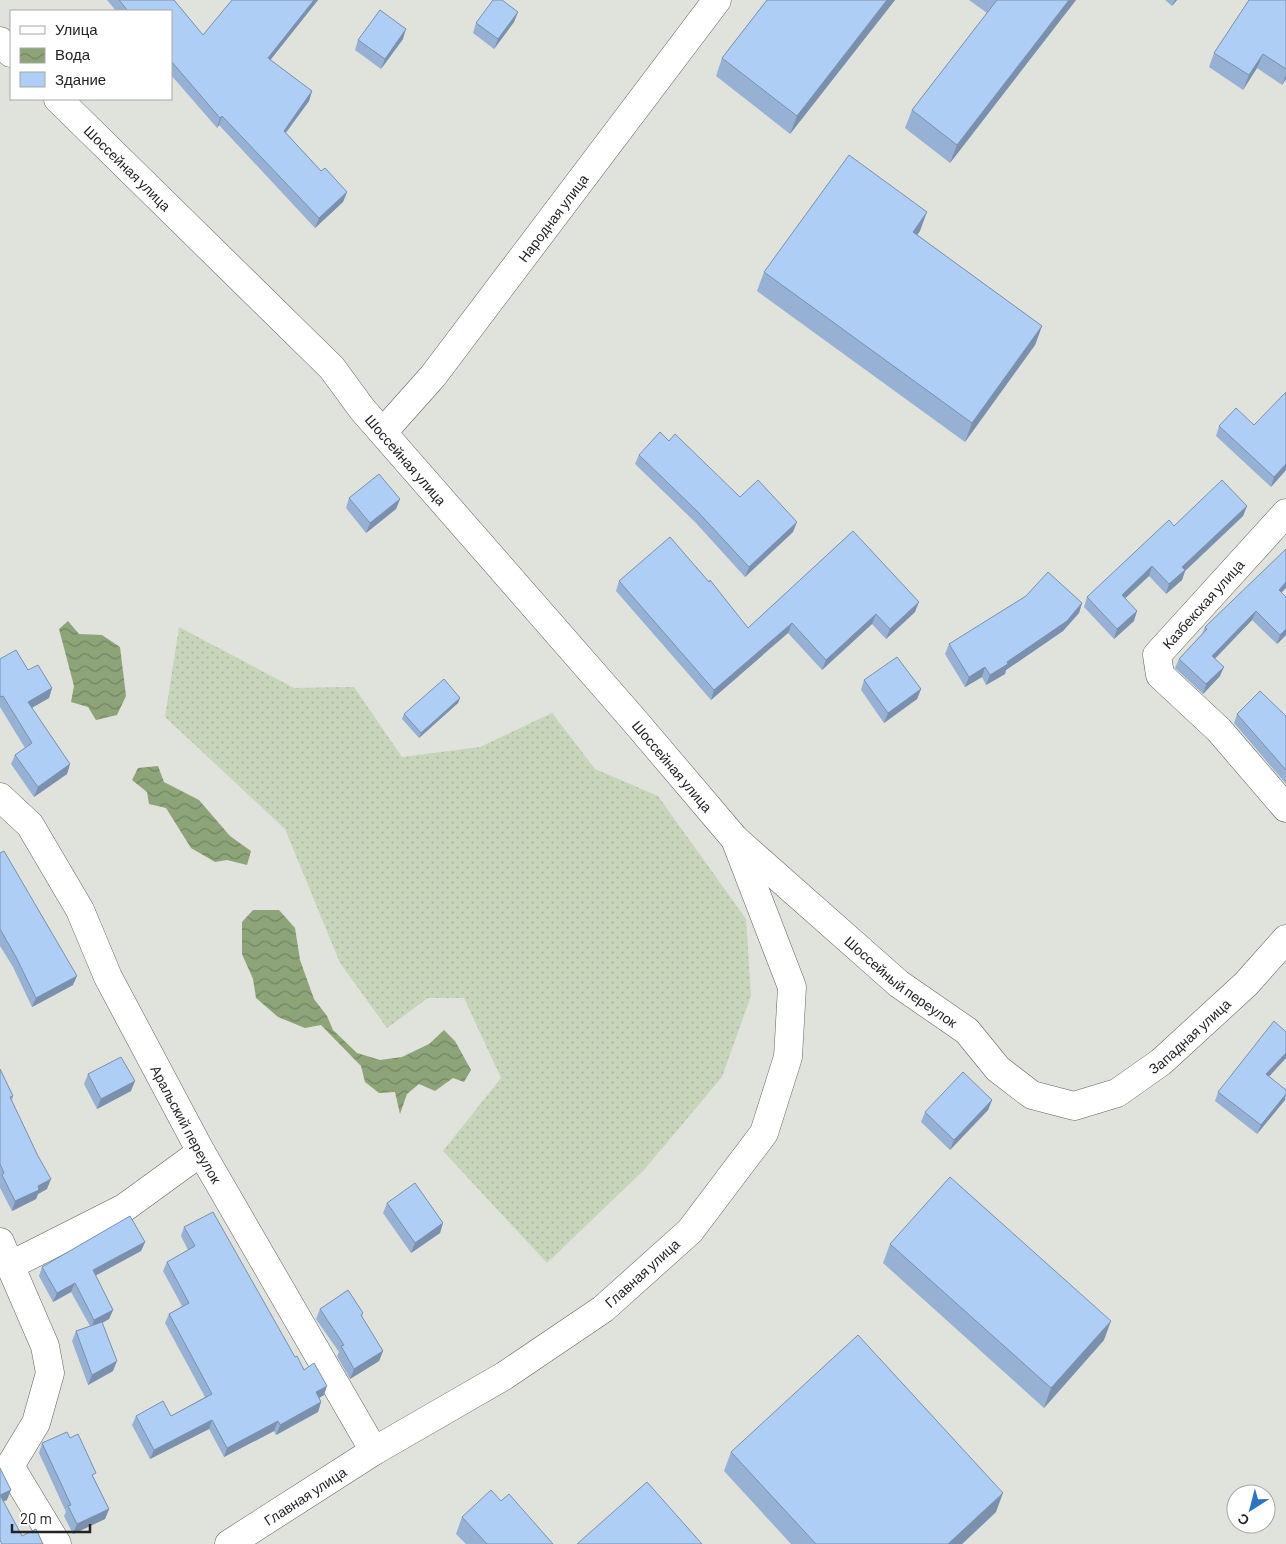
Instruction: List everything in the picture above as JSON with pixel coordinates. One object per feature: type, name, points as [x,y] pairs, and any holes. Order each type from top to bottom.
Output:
[{"type":"main road","name":"Народная улица","points":[[384,431],[433,376],[717,0]]},
{"type":"main road","points":[[0,41],[10,51]]},
{"type":"main road","name":"Шоссейная улица","points":[[59,100],[332,368],[362,409],[384,431],[734,839]]},
{"type":"main road","name":"Казбекская улица","points":[[1286,514],[1157,656],[1160,674],[1219,730],[1286,808]]},
{"type":"main road","name":"Аральский переулок","points":[[0,797],[30,825],[80,910],[108,977],[201,1152],[374,1451]]},
{"type":"main road","name":"Шоссейный переулок","points":[[734,839],[899,984],[967,1031],[998,1069],[1032,1095],[1074,1106]]},
{"type":"main road","name":"Главная улица","points":[[229,1544],[374,1451],[504,1376],[603,1309],[690,1231],[764,1133],[788,1057],[792,987],[734,839]]},
{"type":"main road","name":"Западная улица","points":[[1074,1106],[1117,1092],[1162,1062],[1246,984],[1286,939]]},
{"type":"main road","points":[[57,1544],[5,1461],[36,1423],[50,1373],[45,1346],[15,1279],[6,1253],[124,1208],[201,1152]]},
{"type":"shaded area","points":[[179,627],[294,688],[354,687],[402,757],[480,747],[552,713],[595,769],[658,796],[746,919],[751,996],[722,1077],[644,1170],[547,1263],[443,1151],[501,1078],[464,998],[428,998],[387,1028],[340,963],[285,829],[165,717]]},
{"type":"water","points":[[68,621],[79,634],[102,635],[120,647],[126,696],[117,715],[96,720],[88,707],[71,702],[74,686],[59,629]]},
{"type":"water","points":[[158,766],[164,782],[199,800],[230,836],[251,851],[247,865],[227,860],[215,862],[191,848],[166,808],[149,804],[147,792],[132,780],[138,768]]},
{"type":"water","points":[[253,910],[279,910],[295,928],[300,960],[314,999],[327,1016],[333,1030],[357,1053],[380,1060],[402,1057],[429,1044],[444,1030],[455,1041],[471,1070],[464,1082],[453,1078],[435,1091],[419,1084],[407,1094],[400,1114],[395,1092],[379,1093],[365,1082],[361,1066],[321,1025],[305,1028],[278,1017],[256,998],[253,979],[242,954],[242,922]]},
{"type":"building","points":[[119,0],[174,0],[203,35],[232,0],[314,0],[268,58],[312,91],[284,131],[321,171],[325,168],[347,192],[319,218],[222,116],[220,118],[172,62],[172,10],[127,10]]},
{"type":"building","points":[[493,0],[502,0],[518,12],[498,39],[476,23]]},
{"type":"building","points":[[767,0],[887,0],[797,116],[722,58]]},
{"type":"building","points":[[997,0],[1069,0],[957,145],[912,110]]},
{"type":"building","points":[[1249,0],[1286,0],[1286,69],[1263,54],[1249,75],[1214,53]]},
{"type":"building","points":[[380,10],[406,29],[385,59],[358,40]]},
{"type":"building","points":[[849,155],[927,212],[913,232],[1042,326],[972,423],[764,272]]},
{"type":"building","points":[[1286,392],[1286,464],[1274,477],[1219,426],[1236,408],[1254,425]]},
{"type":"building","points":[[660,432],[669,441],[675,434],[740,497],[758,480],[797,522],[749,567],[698,512],[639,455]]},
{"type":"building","points":[[379,474],[400,499],[370,523],[349,498]]},
{"type":"building","points":[[1222,480],[1247,506],[1182,567],[1185,570],[1169,584],[1152,566],[1122,595],[1137,611],[1117,629],[1087,597],[1169,520],[1174,526]]},
{"type":"building","points":[[853,531],[919,602],[890,629],[876,614],[826,660],[792,623],[714,690],[619,581],[670,537],[709,582],[710,580],[748,628]]},
{"type":"building","points":[[1286,549],[1286,582],[1279,590],[1286,597],[1286,629],[1280,635],[1256,611],[1212,656],[1224,667],[1206,684],[1179,659],[1207,629],[1205,627]]},
{"type":"building","points":[[1048,572],[1082,603],[1067,621],[1007,662],[1008,664],[990,675],[985,667],[969,677],[949,644],[1026,596]]},
{"type":"building","points":[[16,650],[28,670],[38,665],[52,688],[28,702],[70,764],[38,787],[15,755],[32,743],[3,696],[0,697],[0,659]]},
{"type":"building","points":[[897,657],[921,689],[888,713],[864,680]]},
{"type":"building","points":[[444,679],[460,698],[421,733],[404,714]]},
{"type":"building","points":[[1260,691],[1286,716],[1286,770],[1237,714]]},
{"type":"building","points":[[4,851],[77,976],[36,998],[0,929],[0,853]]},
{"type":"building","points":[[1274,1021],[1286,1032],[1286,1053],[1266,1074],[1286,1090],[1286,1094],[1261,1125],[1218,1092]]},
{"type":"building","points":[[121,1057],[135,1081],[101,1099],[88,1074]]},
{"type":"building","points":[[0,1069],[13,1096],[10,1097],[51,1179],[38,1186],[39,1190],[15,1201],[2,1175],[4,1173],[0,1164]]},
{"type":"building","points":[[963,1072],[992,1100],[954,1140],[925,1112]]},
{"type":"building","points":[[950,1177],[1111,1321],[1051,1388],[890,1244]]},
{"type":"building","points":[[415,1183],[443,1223],[415,1243],[387,1203]]},
{"type":"building","points":[[213,1212],[295,1357],[297,1356],[304,1370],[314,1363],[327,1386],[316,1392],[321,1402],[280,1425],[278,1421],[227,1448],[212,1420],[154,1450],[136,1416],[163,1401],[171,1416],[212,1394],[169,1314],[189,1303],[167,1262],[195,1246],[184,1227]]},
{"type":"building","points":[[130,1216],[145,1242],[93,1270],[113,1310],[94,1320],[75,1283],[57,1293],[42,1267]]},
{"type":"building","points":[[348,1290],[363,1313],[361,1315],[383,1351],[354,1369],[341,1346],[344,1345],[320,1309]]},
{"type":"building","points":[[102,1322],[117,1361],[92,1375],[76,1331]]},
{"type":"building","points":[[858,1335],[1003,1493],[948,1544],[816,1544],[731,1452]]},
{"type":"building","points":[[67,1432],[70,1438],[78,1434],[96,1473],[92,1475],[109,1509],[77,1524],[68,1506],[71,1505],[42,1443]]},
{"type":"building","points":[[0,1468],[11,1490],[0,1495]]},
{"type":"building","points":[[647,1482],[702,1544],[577,1544]]},
{"type":"building","points":[[491,1490],[501,1501],[509,1494],[553,1544],[487,1544],[462,1517]]},
{"type":"building","points":[[0,1495],[22,1536],[36,1529],[43,1544],[2,1544],[0,1540]]}]
